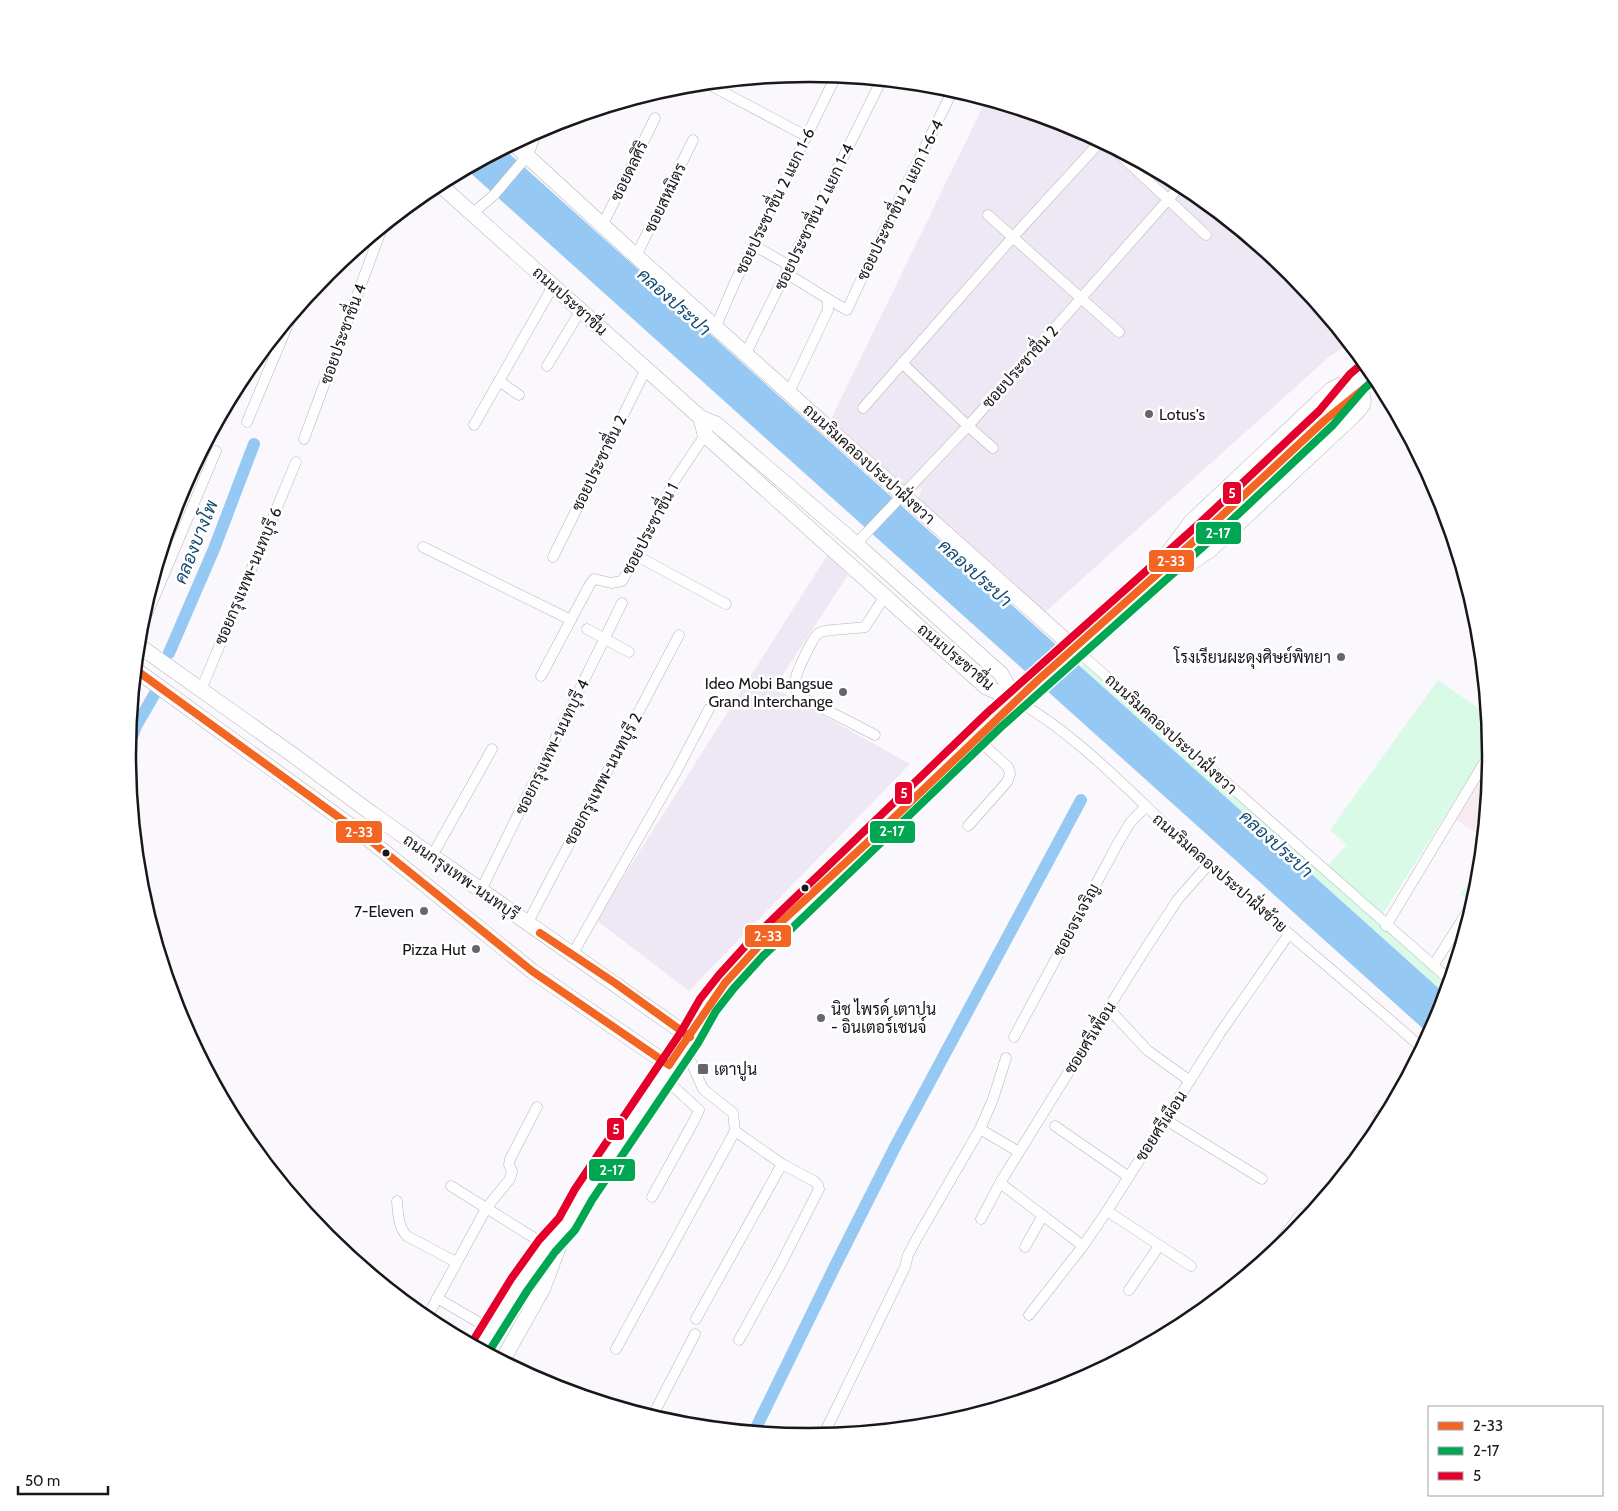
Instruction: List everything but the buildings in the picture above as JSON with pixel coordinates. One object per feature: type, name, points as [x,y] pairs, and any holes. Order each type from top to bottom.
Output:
[{"type":"main road","name":"ถนนริมคลองประปาฝั่งขวา","points":[[517,149],[524,159],[603,224],[636,256],[746,353],[1072,649]]},
{"type":"main road","name":"ถนนประชาชื่น","points":[[445,190],[701,418],[716,424],[860,540],[1000,674],[1017,701]]},
{"type":"main road","points":[[1326,418],[1364,375]]},
{"type":"main road","points":[[505,1356],[543,1288],[567,1224],[593,1179],[690,1037],[714,997],[756,949],[976,738],[1072,649],[1208,529],[1326,418],[1370,384]]},
{"type":"main road","points":[[1340,385],[1348,385],[1357,390],[1363,397],[1363,404],[1360,409],[1211,549],[1191,563],[1159,572],[1168,553],[1190,522],[1331,390],[1340,385]]},
{"type":"main road","points":[[701,418],[705,435]]},
{"type":"main road","name":"ถนนประชาชื่น","points":[[705,435],[986,687],[1017,701]]},
{"type":"main road","name":"ถนนกรุงเทพ-นนทบุรี","points":[[145,649],[526,924],[615,983],[690,1037]]},
{"type":"main road","name":"ถนนกรุงเทพ-นนทบุรี","points":[[141,674],[366,837],[532,971],[669,1066]]},
{"type":"main road","points":[[482,1343],[519,1285],[567,1224]]},
{"type":"street","name":"ซอยประชาชื่น 2 แยก 1-6","points":[[716,326],[753,245],[832,83]]},
{"type":"street","name":"ซอยประชาชื่น 2 แยก 1-4","points":[[746,353],[878,86]]},
{"type":"street","points":[[717,89],[806,136]]},
{"type":"street","name":"ซอยประชาชื่น 2 แยก 1-6-4","points":[[828,299],[847,310],[949,97]]},
{"type":"street","name":"ซอยดลศิริ","points":[[603,224],[654,118]]},
{"type":"street","name":"ซอยสหมิตร","points":[[636,256],[693,140]]},
{"type":"street","points":[[472,214],[494,195],[524,159],[532,143]]},
{"type":"street","points":[[863,408],[1013,237],[1096,147]]},
{"type":"street","points":[[1130,164],[1206,235]]},
{"type":"street","name":"ซอยประชาชื่น 2","points":[[860,540],[968,426],[1175,191]]},
{"type":"street","points":[[988,215],[1119,332]]},
{"type":"street","name":"ซอยประชาชื่น 4","points":[[304,439],[378,240]]},
{"type":"street","points":[[753,245],[828,299],[828,310],[789,392]]},
{"type":"street","points":[[474,425],[554,286]]},
{"type":"street","points":[[547,366],[580,310]]},
{"type":"street","points":[[247,422],[283,336]]},
{"type":"street","points":[[902,363],[993,448]]},
{"type":"street","name":"ซอยประชาชื่น 2","points":[[553,557],[646,369]]},
{"type":"street","points":[[499,381],[519,395]]},
{"type":"street","name":"ซอยประชาชื่น 1","points":[[541,676],[594,578],[611,583],[622,581],[638,556],[673,483],[705,435]]},
{"type":"street","points":[[156,592],[216,451]]},
{"type":"street","name":"ซอยกรุงเทพ-นนทบุรี 6","points":[[201,690],[296,462]]},
{"type":"street","points":[[422,547],[571,620]]},
{"type":"street","points":[[638,556],[726,604]]},
{"type":"street","points":[[875,735],[799,696],[795,679],[814,637],[820,632],[852,630],[865,627],[885,596]]},
{"type":"street","name":"ซอยกรุงเทพ-นนทบุรี 4","points":[[481,890],[622,603]]},
{"type":"street","points":[[587,629],[629,652]]},
{"type":"street","name":"ซอยกรุงเทพ-นนทบุรี 2","points":[[526,924],[679,635]]},
{"type":"street","name":"ถนนริมคลองประปาฝั่งขวา","points":[[1072,649],[1445,976]]},
{"type":"street","name":"ถนนริมคลองประปาฝั่งซ้าย","points":[[1017,701],[1033,710],[1066,736],[1288,934],[1417,1044]]},
{"type":"street","points":[[572,955],[677,770],[709,709]]},
{"type":"street","points":[[968,826],[1006,782],[1010,774],[1008,767],[976,738]]},
{"type":"street","points":[[432,856],[492,749]]},
{"type":"street","points":[[1386,926],[1482,767]]},
{"type":"street","name":"ซอยจรเจริญ","points":[[1014,1037],[1118,842],[1130,823],[1145,807]]},
{"type":"street","name":"ซอยศรีเพื่อน","points":[[981,1219],[1000,1184],[1178,899],[1209,864]]},
{"type":"street","points":[[1433,966],[1461,922]]},
{"type":"street","name":"ซอยศรีเผือน","points":[[1029,1315],[1083,1246],[1107,1211],[1220,1034],[1288,934]]},
{"type":"street","points":[[1109,1009],[1147,1050],[1190,1081]]},
{"type":"street","points":[[685,1058],[690,1037]]},
{"type":"street","points":[[669,1066],[685,1058]]},
{"type":"street","points":[[616,1349],[735,1131],[733,1113],[703,1090],[691,1062],[685,1058]]},
{"type":"street","points":[[827,1428],[905,1267],[908,1255],[980,1129],[993,1099],[1006,1058]]},
{"type":"street","points":[[652,1197],[699,1110],[674,1087]]},
{"type":"street","points":[[430,1311],[487,1208],[510,1179],[512,1171],[509,1165],[510,1158],[538,1107]]},
{"type":"street","points":[[1166,1120],[1262,1179]]},
{"type":"street","points":[[1055,1126],[1129,1177]]},
{"type":"street","points":[[980,1129],[1014,1149]]},
{"type":"street","points":[[735,1131],[782,1164],[814,1181],[819,1189],[740,1340]]},
{"type":"street","points":[[696,1319],[782,1164]]},
{"type":"street","points":[[1000,1184],[1083,1246]]},
{"type":"street","points":[[451,1186],[548,1246]]},
{"type":"street","points":[[397,1201],[402,1231],[407,1236],[456,1262]]},
{"type":"street","points":[[1107,1211],[1191,1266]]},
{"type":"street","points":[[1025,1248],[1043,1215]]},
{"type":"street","points":[[1129,1290],[1159,1246]]},
{"type":"street","points":[[437,1298],[490,1328]]},
{"type":"street","points":[[655,1411],[695,1334]]},
{"type":"shaded area","points":[[983,105],[1025,118],[1107,152],[1183,196],[1253,250],[1285,280],[1344,347],[1329,357],[1043,614],[924,505],[919,498],[922,488],[912,492],[831,419]]},
{"type":"shaded area","points":[[828,554],[848,575],[774,688],[910,764],[689,991],[596,920]]},
{"type":"shaded area","points":[[1482,773],[1477,833],[1455,819]]},
{"type":"green space","points":[[1084,663],[1422,962],[1443,981],[1440,989],[1081,667]]},
{"type":"green space","points":[[1438,680],[1481,710],[1482,758],[1382,915],[1327,866],[1347,845],[1330,830]]},
{"type":"green space","points":[[1470,881],[1466,898],[1460,894]]},
{"type":"water","name":"คลองประปา","points":[[509,153],[1440,989],[1424,1029],[471,174]]},
{"type":"waterway","name":"คลองบางโพ","points":[[169,653],[214,549],[254,444]]},
{"type":"waterway","name":"คลองบางโพ","points":[[137,725],[157,690]]},
{"type":"waterway","points":[[757,1426],[896,1145],[1081,800]]},
{"type":"transit line","name":"5","points":[[474,1339],[511,1279],[539,1240],[559,1218],[575,1189],[681,1032],[700,999],[749,942],[987,713],[1201,522],[1319,411],[1350,374],[1358,367]]},
{"type":"transit line","name":"2-33","points":[[141,674],[366,837],[532,971],[669,1065],[725,983],[780,923],[881,830],[1037,681],[1201,535],[1325,420],[1370,384]]},
{"type":"transit line","name":"2-17","points":[[491,1348],[527,1291],[555,1252],[575,1230],[592,1200],[698,1043],[716,1011],[763,956],[1001,727],[1215,536],[1333,425],[1370,384]]},
{"type":"transit line","name":"2-33","points":[[540,933],[615,983],[690,1037]]},
{"type":"place","name":"Lotus's","points":[[1149,414]]},
{"type":"place","name":"โรงเรียนผะดุงศิษย์พิทยา","points":[[1341,657]]},
{"type":"place","name":"Ideo Mobi Bangsue Grand Interchange","points":[[843,692]]},
{"type":"place","name":"7-Eleven","points":[[424,911]]},
{"type":"place","name":"Pizza Hut","points":[[476,949]]},
{"type":"place","name":"นิช ไพรด์ เตาปูน - อินเตอร์เชนจ์","points":[[821,1018]]},
{"type":"place","name":"เตาปูน","points":[[703,1069]]}]
